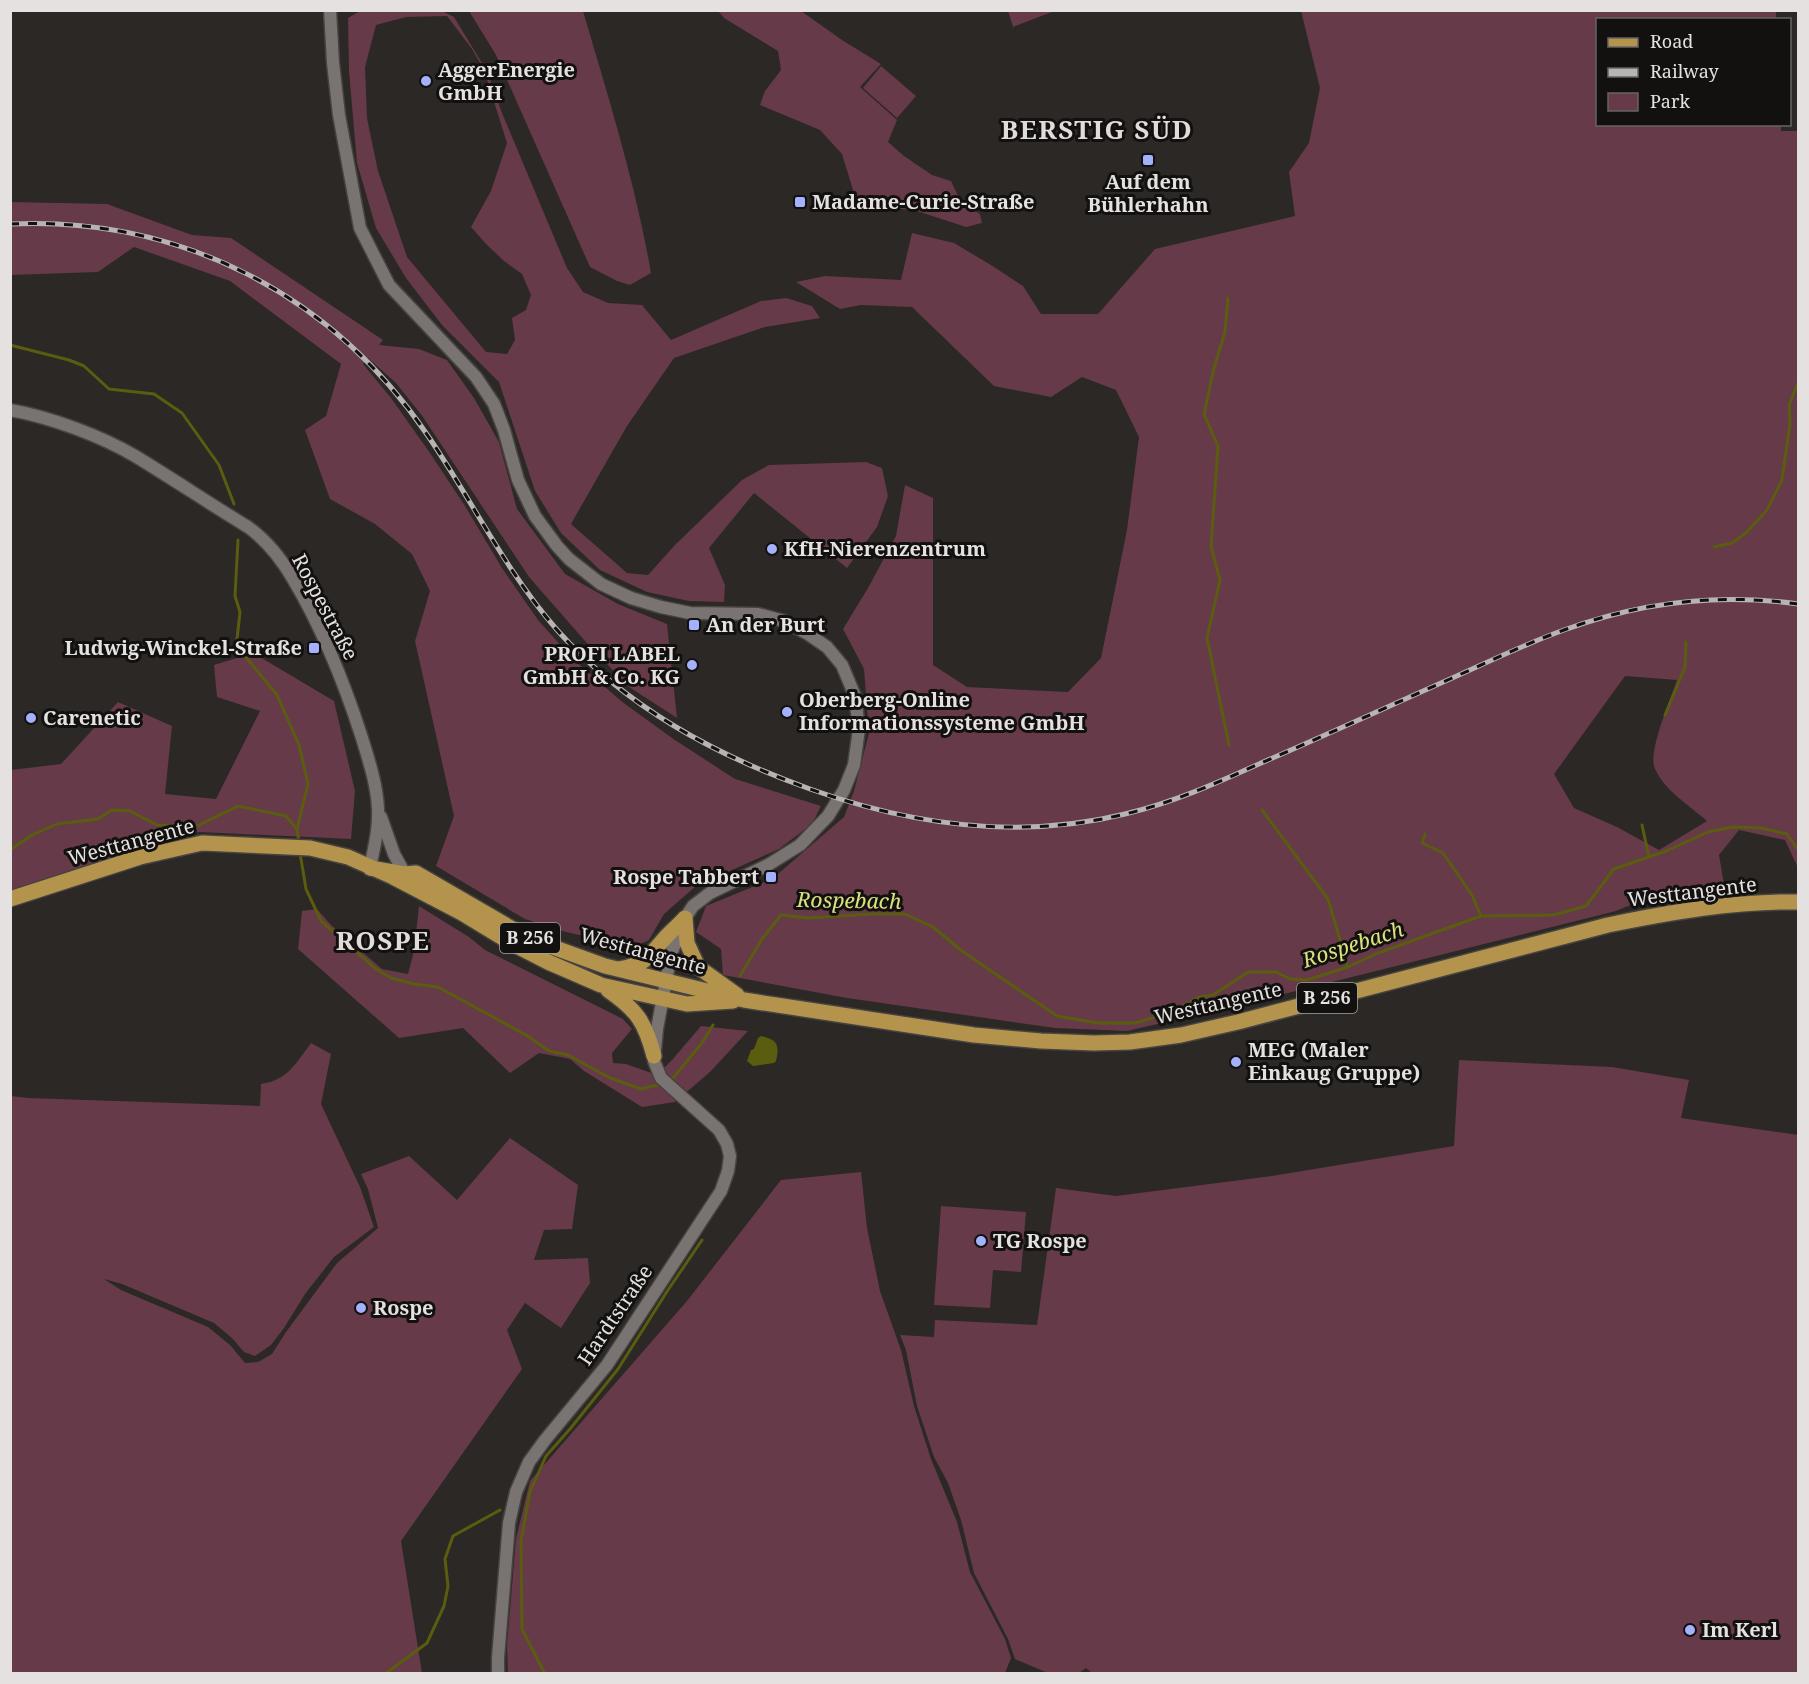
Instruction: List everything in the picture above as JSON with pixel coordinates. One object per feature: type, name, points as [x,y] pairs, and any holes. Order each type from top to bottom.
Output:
[{"type":"main road","name":"Westtangente","points":[[10,899],[140,857],[202,843],[310,848],[348,857],[462,913],[548,962],[601,985],[695,1005],[744,1000]]},
{"type":"main road","name":"Westtangente","points":[[370,868],[405,874],[416,873],[516,931],[547,945],[616,969],[744,1000],[974,1035],[1094,1043],[1130,1042],[1181,1035],[1619,923],[1678,911],[1738,904],[1798,902]]},
{"type":"main road","points":[[616,969],[633,966],[649,958],[685,918]]},
{"type":"main road","name":"B 256","points":[[685,918],[687,943],[698,967],[744,1000]]},
{"type":"main road","name":"B 256","points":[[601,985],[624,1001],[637,1015],[648,1034],[654,1056]]},
{"type":"street","points":[[330,10],[339,115],[360,228],[389,285],[476,377],[494,404],[509,445],[518,480],[535,516],[557,546],[569,559],[601,584],[631,598],[690,613],[758,615],[784,621],[826,647],[842,665],[855,696],[859,729],[854,765],[844,790],[828,816],[800,845],[768,865],[710,892],[693,906],[685,918]]},
{"type":"street","name":"Rospestraße","points":[[10,410],[51,420],[103,440],[134,456],[255,532],[278,557],[292,578],[325,642],[352,704],[369,760],[378,808],[377,836],[370,868]]},
{"type":"street","points":[[378,808],[394,854],[405,874]]},
{"type":"street","name":"Hardtstraße","points":[[498,1674],[509,1523],[516,1492],[529,1462],[608,1365],[721,1191],[728,1172],[727,1144],[719,1130],[661,1078],[656,1070],[654,1056],[666,981],[672,954],[685,918]]},
{"type":"green space","points":[[1008,10],[1057,10],[1013,27],[1008,11]]},
{"type":"green space","points":[[360,11],[442,11],[454,17],[488,73],[502,113],[567,268],[583,292],[608,303],[642,305],[671,340],[761,301],[786,298],[812,306],[820,318],[765,327],[674,358],[627,426],[571,524],[627,573],[648,575],[675,545],[742,480],[769,465],[866,462],[882,468],[888,496],[877,527],[847,568],[754,493],[709,548],[725,585],[724,602],[689,601],[647,592],[600,570],[561,533],[535,491],[499,382],[442,325],[406,278],[376,228],[357,163],[349,71],[348,18]],"holes":[[[447,16],[472,49],[484,70],[507,143],[491,191],[471,227],[504,261],[522,274],[531,295],[526,310],[512,318],[515,340],[507,354],[486,352],[407,257],[378,171],[367,118],[365,67],[376,25],[406,17]]]},
{"type":"green space","points":[[469,11],[583,11],[612,108],[651,273],[630,285],[590,267],[496,55]]},
{"type":"green space","points":[[718,11],[801,11],[881,64],[860,87],[897,120],[888,142],[932,175],[951,181],[960,200],[980,214],[982,223],[966,227],[917,211],[857,203],[842,154],[820,130],[760,105],[765,91],[781,70],[778,51],[724,18]]},
{"type":"green space","points":[[1301,11],[1776,11],[1776,18],[1596,18],[1596,126],[1781,126],[1781,131],[1798,131],[1798,868],[1785,840],[1739,830],[1719,855],[1725,890],[1645,899],[1616,911],[1127,1031],[1055,1028],[847,998],[723,975],[721,949],[696,932],[706,906],[772,879],[844,817],[854,791],[869,733],[864,669],[843,629],[896,536],[905,485],[933,498],[933,665],[967,687],[1068,692],[1101,658],[1127,530],[1139,437],[1116,390],[1082,377],[1051,397],[994,386],[912,307],[861,305],[840,309],[796,282],[825,276],[901,280],[912,233],[954,243],[991,265],[1023,286],[1041,314],[1098,314],[1155,249],[1295,216],[1289,172],[1309,143],[1320,88]],"holes":[[[1625,676],[1677,680],[1654,751],[1655,769],[1671,791],[1707,821],[1659,850],[1617,827],[1574,808],[1554,774]]]},
{"type":"green space","points":[[881,66],[916,96],[897,118],[863,88]]},
{"type":"green space","points":[[10,202],[107,204],[192,235],[231,238],[383,340],[379,345],[419,349],[447,360],[474,398],[499,442],[517,509],[565,574],[618,604],[667,624],[677,718],[629,687],[529,577],[423,417],[396,383],[368,358],[363,364],[391,398],[430,453],[502,568],[538,620],[573,659],[621,701],[672,738],[735,779],[821,806],[812,824],[779,849],[696,886],[664,914],[649,940],[625,951],[593,938],[525,919],[436,866],[454,816],[415,641],[430,591],[412,554],[375,524],[330,499],[305,430],[326,416],[341,364],[230,281],[134,247],[98,272],[11,275]]},
{"type":"green space","points":[[253,653],[334,701],[355,791],[351,839],[199,832],[138,848],[11,893],[11,770],[61,764],[118,702],[172,726],[165,794],[216,799],[260,711],[217,697],[214,665]]},
{"type":"green space","points":[[419,906],[469,937],[485,950],[623,1019],[632,1029],[612,1053],[613,1063],[626,1064],[657,1075],[701,1026],[748,1031],[710,1072],[675,1102],[642,1107],[584,1071],[570,1059],[539,1053],[510,1073],[463,1028],[399,1038],[298,949],[302,911],[317,909],[331,925],[382,969],[408,974],[414,951]]},
{"type":"green space","points":[[311,1043],[331,1054],[321,1104],[360,1187],[374,1227],[334,1257],[305,1294],[271,1345],[255,1356],[244,1352],[214,1323],[122,1284],[104,1279],[121,1290],[208,1327],[230,1345],[245,1363],[258,1362],[272,1354],[337,1263],[378,1228],[368,1189],[361,1174],[409,1156],[457,1200],[510,1138],[578,1185],[572,1229],[544,1230],[534,1260],[588,1258],[590,1283],[561,1328],[525,1303],[507,1330],[522,1369],[401,1541],[422,1673],[11,1673],[11,1096],[260,1106],[261,1084],[284,1075]]},
{"type":"green space","points":[[1459,1060],[1612,1067],[1689,1080],[1681,1118],[1798,1135],[1798,1673],[1093,1674],[1086,1668],[1079,1673],[1048,1673],[1015,1659],[1008,1639],[974,1573],[961,1520],[948,1483],[934,1457],[917,1406],[906,1350],[900,1335],[934,1337],[935,1320],[1037,1325],[1056,1188],[1116,1196],[1272,1176],[1454,1146]]},
{"type":"green space","points":[[861,1172],[867,1228],[880,1291],[901,1350],[914,1406],[931,1459],[957,1522],[970,1572],[1005,1639],[1011,1658],[1005,1673],[508,1673],[507,1646],[516,1539],[530,1481],[687,1301],[781,1180]]},
{"type":"green space","name":"TG Rospe","points":[[941,1206],[1026,1212],[1021,1272],[993,1270],[990,1308],[934,1305]]},
{"type":"shaded area","points":[[761,1036],[771,1039],[776,1044],[778,1050],[776,1061],[753,1066],[747,1061],[751,1050],[754,1049]]},
{"type":"waterway","points":[[1228,298],[1225,332],[1204,414],[1218,446],[1211,547],[1220,580],[1207,638],[1229,745]]},
{"type":"waterway","points":[[10,345],[69,360],[84,366],[109,389],[154,394],[182,413],[219,465],[234,504]]},
{"type":"waterway","points":[[1714,547],[1732,543],[1746,533],[1767,510],[1782,480],[1790,423],[1789,405],[1798,383]]},
{"type":"waterway","points":[[238,540],[235,596],[240,612],[236,648],[277,695],[299,745],[308,784],[297,829]]},
{"type":"waterway","points":[[1665,715],[1685,667],[1686,642]]},
{"type":"waterway","name":"Rospebach","points":[[10,850],[32,835],[57,824],[98,819],[112,810],[130,811],[157,825],[197,826],[238,806],[286,816],[297,829],[299,843]]},
{"type":"waterway","points":[[1262,810],[1328,899],[1348,967]]},
{"type":"waterway","points":[[1642,825],[1649,857]]},
{"type":"waterway","name":"Rospebach","points":[[740,976],[762,939],[781,915],[808,918],[905,914],[933,927],[962,951],[1057,1016],[1098,1023],[1135,1023],[1170,1013],[1199,997],[1213,995],[1248,972],[1276,972],[1290,979],[1307,980],[1348,967],[1378,953],[1481,916],[1554,915],[1586,906],[1614,869],[1666,851],[1708,832],[1733,827],[1761,828],[1787,834],[1798,850]]},
{"type":"waterway","points":[[1425,834],[1422,843],[1443,853],[1472,895],[1481,916]]},
{"type":"waterway","name":"Rospebach","points":[[300,853],[306,889],[321,921],[376,969],[391,978],[438,987],[526,1035],[549,1051],[568,1055],[610,1078],[641,1089],[662,1084]]},
{"type":"waterway","name":"Rospebach","points":[[668,1081],[702,1043],[713,1025]]},
{"type":"waterway","points":[[545,1674],[522,1629],[521,1541],[530,1492],[546,1456],[618,1369],[702,1240]]},
{"type":"waterway","points":[[385,1674],[427,1643],[444,1606],[448,1586],[445,1559],[453,1536],[500,1510]]},
{"type":"railway","points":[[10,224],[72,225],[133,234],[191,250],[246,273],[297,304],[345,341],[388,384],[426,433],[521,584],[539,608],[584,658],[613,683],[674,726],[740,761],[810,789],[887,812],[926,820],[1005,827],[1085,822],[1125,814],[1211,785],[1521,647],[1593,620],[1680,602],[1739,599],[1798,604]]},
{"type":"place","name":"AggerEnergie GmbH","points":[[426,81]]},
{"type":"place","name":"Auf dem Bühlerhahn","points":[[1148,160]]},
{"type":"place","name":"Madame-Curie-Straße","points":[[800,202]]},
{"type":"place","name":"KfH-Nierenzentrum","points":[[772,549]]},
{"type":"place","name":"An der Burt","points":[[694,625]]},
{"type":"place","name":"Ludwig-Winckel-Straße","points":[[314,648]]},
{"type":"place","name":"PROFI LABEL GmbH & Co. KG","points":[[692,665]]},
{"type":"place","name":"Oberberg-Online Informationssysteme GmbH","points":[[787,712]]},
{"type":"place","name":"Carenetic","points":[[31,718]]},
{"type":"place","name":"Rospe Tabbert","points":[[771,877]]},
{"type":"place","name":"MEG (Maler Einkaug Gruppe)","points":[[1236,1062]]},
{"type":"place","name":"TG Rospe","points":[[981,1241]]},
{"type":"place","name":"Rospe","points":[[361,1308]]},
{"type":"place","name":"Im Kerl","points":[[1690,1630]]},
{"type":"district","name":"BERSTIG SÜD","points":[[1097,130]]},
{"type":"district","name":"ROSPE","points":[[383,941]]}]
